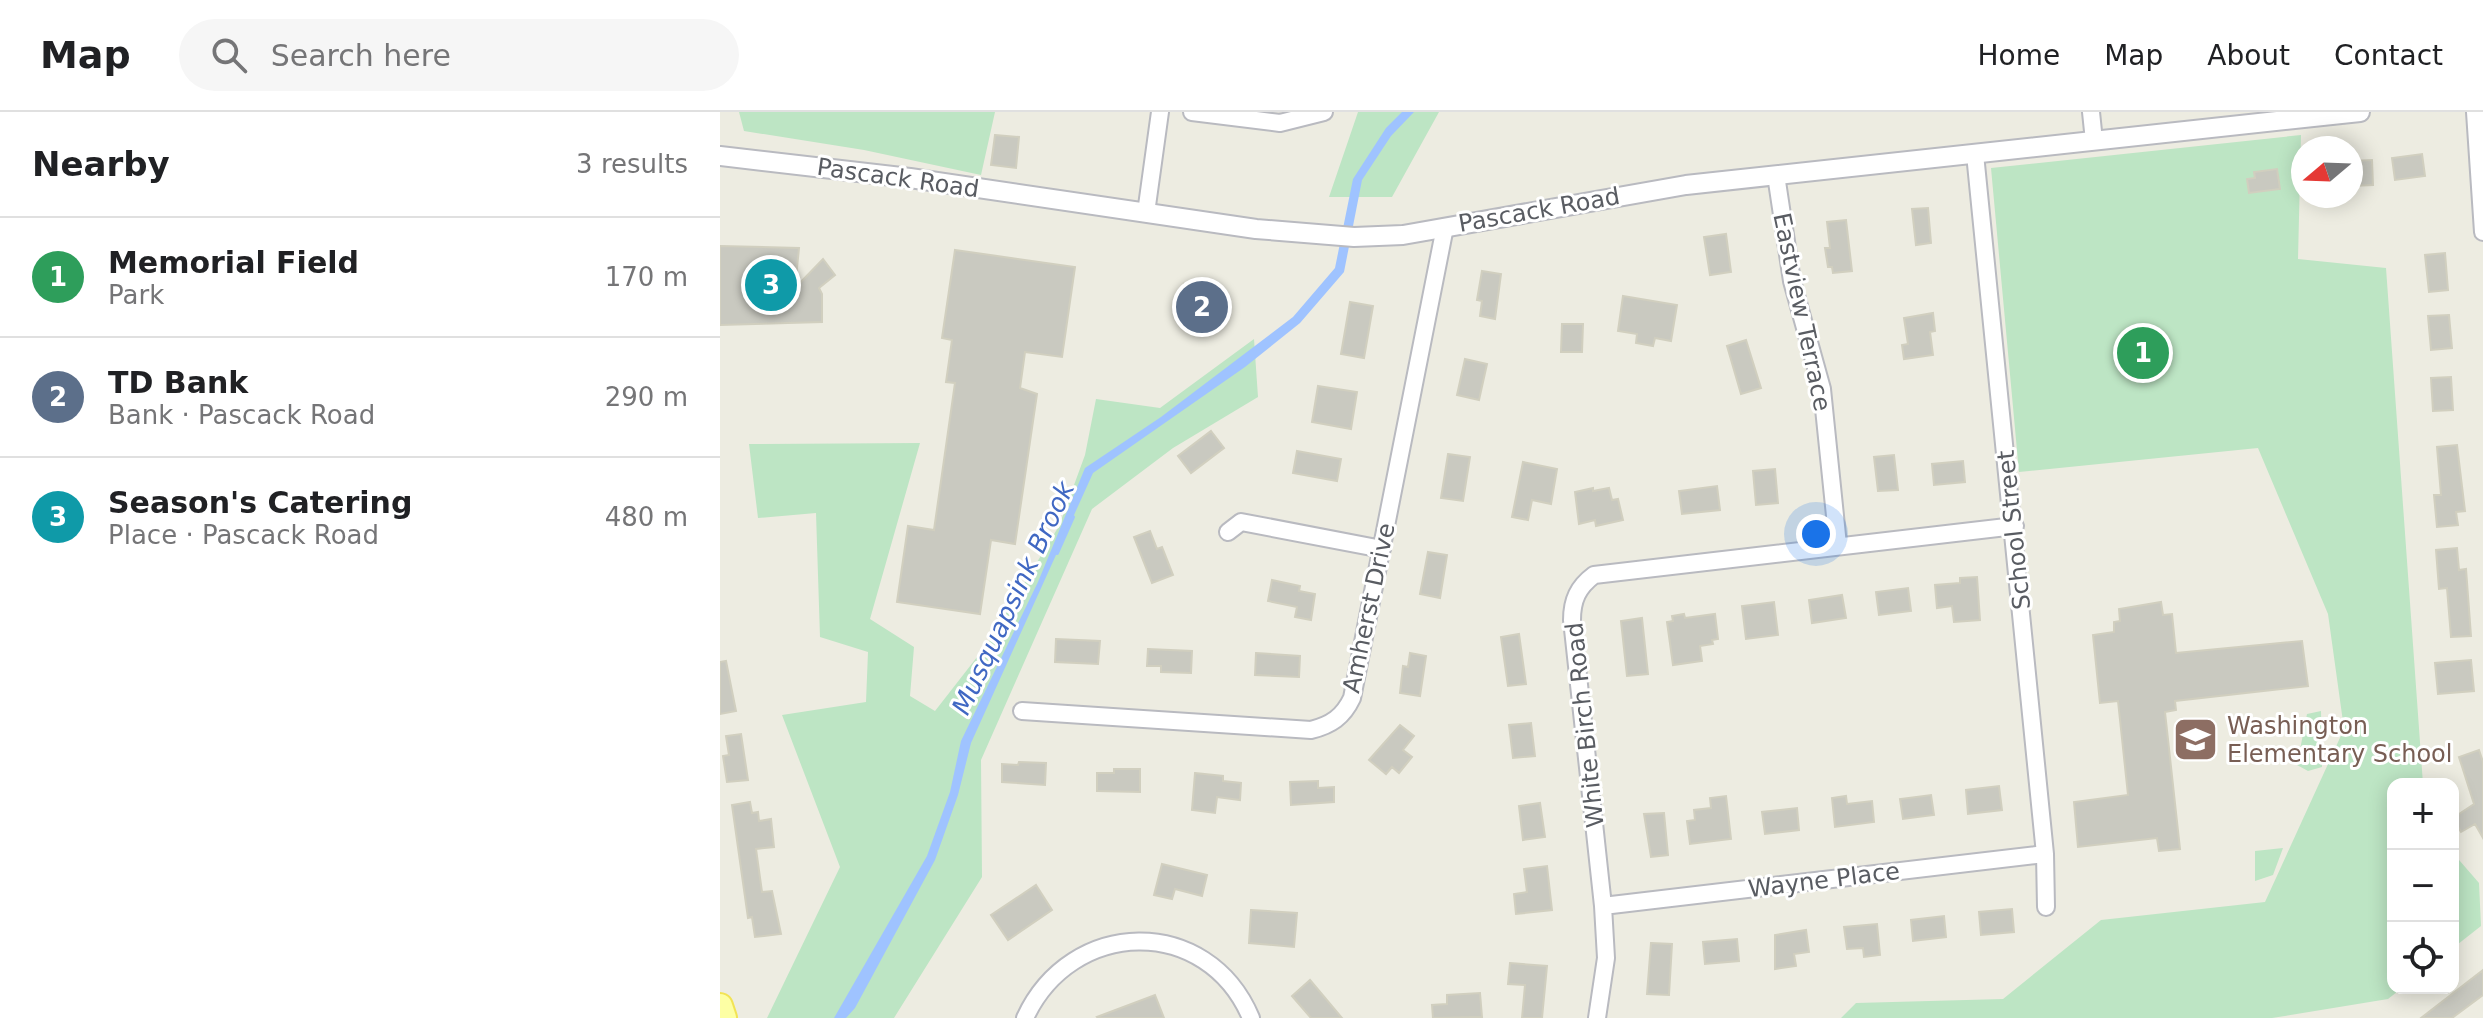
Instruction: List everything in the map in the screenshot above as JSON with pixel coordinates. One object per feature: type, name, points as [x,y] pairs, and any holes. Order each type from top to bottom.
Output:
[{"type":"main road","points":[[720,1006],[724,1018]]},
{"type":"street","points":[[1146,213],[1160,112]]},
{"type":"street","points":[[1192,112],[1280,123],[1324,112]]},
{"type":"street","points":[[2091,112],[2094,141]]},
{"type":"street","name":"Pascack Road","points":[[720,156],[1329,236],[1403,235],[1630,193],[2360,112]]},
{"type":"street","points":[[2475,112],[2483,232]]},
{"type":"street","name":"School Street","points":[[1975,154],[2015,526],[2045,854],[2046,907]]},
{"type":"street","name":"Eastview Terrace","points":[[1776,175],[1792,281],[1822,389],[1838,545]]},
{"type":"street","name":"Amherst Drive","points":[[1022,711],[1311,730],[1337,719],[1352,698],[1445,227]]},
{"type":"street","points":[[1228,532],[1241,522],[1382,549]]},
{"type":"street","name":"White Birch Road","points":[[1597,1018],[1606,958],[1603,906],[1572,620],[1575,595],[1583,583],[1594,575],[2015,526]]},
{"type":"street","name":"Wayne Place","points":[[1603,906],[2045,854]]},
{"type":"street","points":[[1025,1018],[1036,993],[1066,963],[1102,946],[1125,942],[1170,946],[1206,962],[1237,992],[1251,1018]]},
{"type":"green space","points":[[739,112],[995,112],[981,175],[864,150],[744,131]]},
{"type":"green space","points":[[1358,112],[1439,112],[1392,197],[1329,197]]},
{"type":"green space","points":[[2291,136],[2291,208],[2299,208],[2298,259],[2386,268],[2423,778],[2387,778],[2387,994],[2394,994],[2388,999],[2272,1018],[1841,1018],[1856,1003],[2003,999],[2101,920],[2265,902],[2344,729],[2328,614],[2258,448],[2019,472],[1991,168]]},
{"type":"green space","points":[[1254,339],[1258,397],[1173,448],[1092,509],[981,760],[982,877],[894,1018],[767,1018],[840,867],[782,715],[866,702],[868,652],[820,637],[816,513],[758,518],[749,444],[920,443],[870,619],[914,647],[910,696],[935,711],[988,643],[1059,526],[1085,455],[1096,399],[1160,408]]},
{"type":"green space","points":[[2321,711],[2322,767],[2308,771],[2297,765],[2307,714]]},
{"type":"green space","points":[[2283,848],[2273,875],[2255,881],[2255,851]]},
{"type":"green space","points":[[2459,860],[2479,883],[2481,926],[2459,943]]},
{"type":"water","points":[[1402,112],[1414,112],[1391,136],[1362,180],[1344,272],[1300,323],[1245,367],[1093,473],[971,743],[958,795],[935,860],[855,1008],[846,1018],[834,1018],[927,856],[950,792],[961,741],[1038,582],[1085,468],[1161,417],[1293,317],[1335,268],[1353,179],[1386,128]]},
{"type":"building","points":[[995,135],[1019,137],[1016,168],[991,165]]},
{"type":"building","points":[[2422,154],[2425,176],[2395,180],[2392,158]]},
{"type":"building","points":[[2363,160],[2372,160],[2373,185],[2363,185]]},
{"type":"building","points":[[2277,169],[2280,189],[2249,193],[2247,179],[2255,178],[2254,172]]},
{"type":"building","points":[[1928,208],[1931,243],[1916,245],[1912,209]]},
{"type":"building","points":[[1846,220],[1852,271],[1833,273],[1832,267],[1828,267],[1825,248],[1830,248],[1827,222]]},
{"type":"building","points":[[1726,234],[1731,272],[1710,275],[1704,237]]},
{"type":"building","points":[[720,246],[799,248],[795,288],[823,259],[835,275],[819,288],[822,294],[822,322],[720,325]]},
{"type":"building","points":[[955,250],[1075,267],[1062,357],[1025,352],[1020,388],[1037,394],[1015,544],[991,540],[980,614],[897,602],[908,526],[934,530],[955,383],[946,382],[952,340],[942,338]]},
{"type":"building","points":[[2445,253],[2448,290],[2429,292],[2425,255]]},
{"type":"building","points":[[1482,271],[1501,274],[1495,319],[1480,316],[1482,301],[1477,300]]},
{"type":"building","points":[[1184,284],[1224,292],[1221,322],[1180,316]]},
{"type":"building","points":[[1623,296],[1677,305],[1671,341],[1655,338],[1653,346],[1636,343],[1637,334],[1618,331]]},
{"type":"building","points":[[1350,302],[1373,306],[1364,358],[1341,354]]},
{"type":"building","points":[[1933,313],[1935,331],[1930,332],[1933,355],[1904,359],[1902,345],[1908,344],[1904,318]]},
{"type":"building","points":[[2449,315],[2452,348],[2431,350],[2428,316]]},
{"type":"building","points":[[1562,324],[1583,324],[1582,352],[1561,352]]},
{"type":"building","points":[[1746,340],[1761,388],[1741,394],[1727,346]]},
{"type":"building","points":[[1465,359],[1487,364],[1479,400],[1457,395]]},
{"type":"building","points":[[2451,377],[2453,410],[2433,411],[2431,378]]},
{"type":"building","points":[[1318,386],[1357,392],[1351,429],[1312,422]]},
{"type":"building","points":[[1211,431],[1224,448],[1191,473],[1178,456]]},
{"type":"building","points":[[2457,445],[2465,511],[2456,512],[2458,525],[2437,527],[2434,495],[2441,495],[2437,447]]},
{"type":"building","points":[[1297,451],[1341,459],[1337,481],[1293,473]]},
{"type":"building","points":[[1448,454],[1470,457],[1463,501],[1441,498]]},
{"type":"building","points":[[1894,455],[1898,490],[1878,491],[1874,457]]},
{"type":"building","points":[[1963,461],[1965,482],[1934,485],[1932,464]]},
{"type":"building","points":[[1523,462],[1557,469],[1551,504],[1532,500],[1528,520],[1512,517]]},
{"type":"building","points":[[1775,469],[1778,503],[1756,505],[1753,471]]},
{"type":"building","points":[[1717,486],[1720,510],[1682,514],[1679,491]]},
{"type":"building","points":[[1593,488],[1593,491],[1609,488],[1612,500],[1618,499],[1623,520],[1596,526],[1595,520],[1579,524],[1575,492]]},
{"type":"building","points":[[1150,531],[1157,549],[1162,547],[1173,575],[1152,583],[1134,537]]},
{"type":"building","points":[[2457,548],[2459,570],[2466,569],[2471,636],[2451,637],[2447,588],[2439,589],[2436,550]]},
{"type":"building","points":[[1428,552],[1447,555],[1440,598],[1420,594]]},
{"type":"building","points":[[1977,577],[1980,620],[1954,622],[1952,606],[1937,608],[1935,585],[1960,583],[1960,578]]},
{"type":"building","points":[[1272,580],[1300,586],[1299,591],[1315,594],[1311,620],[1295,617],[1297,607],[1268,601]]},
{"type":"building","points":[[1908,588],[1911,611],[1879,615],[1876,592]]},
{"type":"building","points":[[1842,595],[1846,618],[1812,623],[1809,600]]},
{"type":"building","points":[[1774,602],[1778,635],[1746,639],[1742,606]]},
{"type":"building","name":"Washington Elementary School","points":[[2161,602],[2163,615],[2172,614],[2176,653],[2302,641],[2308,686],[2175,701],[2176,710],[2165,712],[2180,849],[2159,851],[2157,838],[2078,847],[2074,802],[2128,795],[2118,701],[2100,703],[2093,635],[2114,632],[2114,622],[2120,621],[2119,609]]},
{"type":"building","points":[[1684,614],[1685,618],[1715,614],[1718,639],[1712,640],[1713,644],[1700,646],[1702,661],[1673,665],[1667,622],[1673,621],[1672,616]]},
{"type":"building","points":[[1642,618],[1648,674],[1627,676],[1621,621]]},
{"type":"building","points":[[1519,634],[1526,684],[1508,686],[1501,637]]},
{"type":"building","points":[[1056,639],[1100,641],[1098,664],[1055,662]]},
{"type":"building","points":[[1148,649],[1192,651],[1191,673],[1161,672],[1161,666],[1147,666]]},
{"type":"building","points":[[1256,653],[1300,656],[1299,677],[1255,675]]},
{"type":"building","points":[[1410,653],[1426,656],[1420,696],[1400,693],[1403,666],[1408,667]]},
{"type":"building","points":[[2471,660],[2474,691],[2438,694],[2435,663]]},
{"type":"building","points":[[726,661],[736,711],[720,714],[720,662]]},
{"type":"building","points":[[1531,723],[1535,756],[1513,758],[1509,725]]},
{"type":"building","points":[[1400,725],[1414,736],[1403,750],[1412,757],[1399,773],[1392,767],[1386,774],[1369,760]]},
{"type":"building","points":[[741,734],[748,780],[727,782],[723,756],[729,755],[726,736]]},
{"type":"building","points":[[2479,750],[2483,762],[2483,838],[2475,824],[2461,832],[2459,828],[2459,814],[2474,804],[2459,757]]},
{"type":"building","points":[[1019,762],[1046,763],[1045,785],[1002,782],[1002,764],[1018,765]]},
{"type":"building","points":[[1114,769],[1140,769],[1140,792],[1097,791],[1097,773],[1114,773]]},
{"type":"building","points":[[1195,773],[1223,776],[1223,781],[1241,783],[1240,800],[1217,797],[1215,813],[1192,810]]},
{"type":"building","points":[[1318,781],[1318,788],[1334,787],[1334,802],[1291,805],[1290,782]]},
{"type":"building","points":[[1999,786],[2002,810],[1968,814],[1966,790]]},
{"type":"building","points":[[1931,795],[1934,815],[1903,819],[1900,799]]},
{"type":"building","points":[[1726,796],[1731,839],[1690,844],[1687,821],[1695,820],[1694,810],[1711,808],[1710,798]]},
{"type":"building","points":[[1846,796],[1847,804],[1872,801],[1874,822],[1835,827],[1832,798]]},
{"type":"building","points":[[750,802],[752,813],[758,812],[759,821],[771,819],[774,847],[756,849],[762,892],[772,891],[781,934],[755,937],[752,917],[748,918],[732,805]]},
{"type":"building","points":[[1540,803],[1545,837],[1523,840],[1519,806]]},
{"type":"building","points":[[1797,808],[1799,830],[1765,834],[1762,812]]},
{"type":"building","points":[[1664,813],[1668,855],[1651,857],[1644,814]]},
{"type":"building","points":[[1162,864],[1207,875],[1202,896],[1175,889],[1172,899],[1154,895]]},
{"type":"building","points":[[1547,866],[1552,910],[1516,914],[1514,894],[1527,892],[1524,869]]},
{"type":"building","points":[[1036,885],[1052,910],[1008,940],[991,915]]},
{"type":"building","points":[[2012,909],[2014,932],[1981,935],[1979,912]]},
{"type":"building","points":[[1251,910],[1297,913],[1294,947],[1249,943]]},
{"type":"building","points":[[1944,916],[1946,937],[1913,941],[1911,920]]},
{"type":"building","points":[[1877,924],[1880,955],[1864,957],[1863,948],[1847,949],[1844,927]]},
{"type":"building","points":[[1806,930],[1809,952],[1794,954],[1796,966],[1775,969],[1775,935]]},
{"type":"building","points":[[1737,939],[1739,961],[1705,964],[1703,942]]},
{"type":"building","points":[[1651,943],[1672,944],[1669,995],[1647,994]]},
{"type":"building","points":[[1510,963],[1547,966],[1542,1018],[1522,1018],[1525,985],[1508,984]]},
{"type":"building","points":[[2483,970],[2483,995],[2452,1018],[2421,1018],[2452,994],[2459,994],[2459,989]]},
{"type":"building","points":[[1310,980],[1342,1018],[1311,1018],[1292,996]]},
{"type":"building","points":[[1480,993],[1482,1017],[1433,1018],[1432,1005],[1447,1004],[1447,995]]},
{"type":"building","points":[[1155,995],[1164,1018],[1097,1017]]},
{"type":"waterway","name":"Musquapsink Brook","points":[[1057,553],[1073,517]]},
{"type":"place","name":"Season's Catering","points":[[771,285]]},
{"type":"place","name":"TD Bank","points":[[1202,307]]},
{"type":"place","name":"Memorial Field","points":[[2143,353]]},
{"type":"place","name":"Washington Elementary School","points":[[2196,740]]}]
